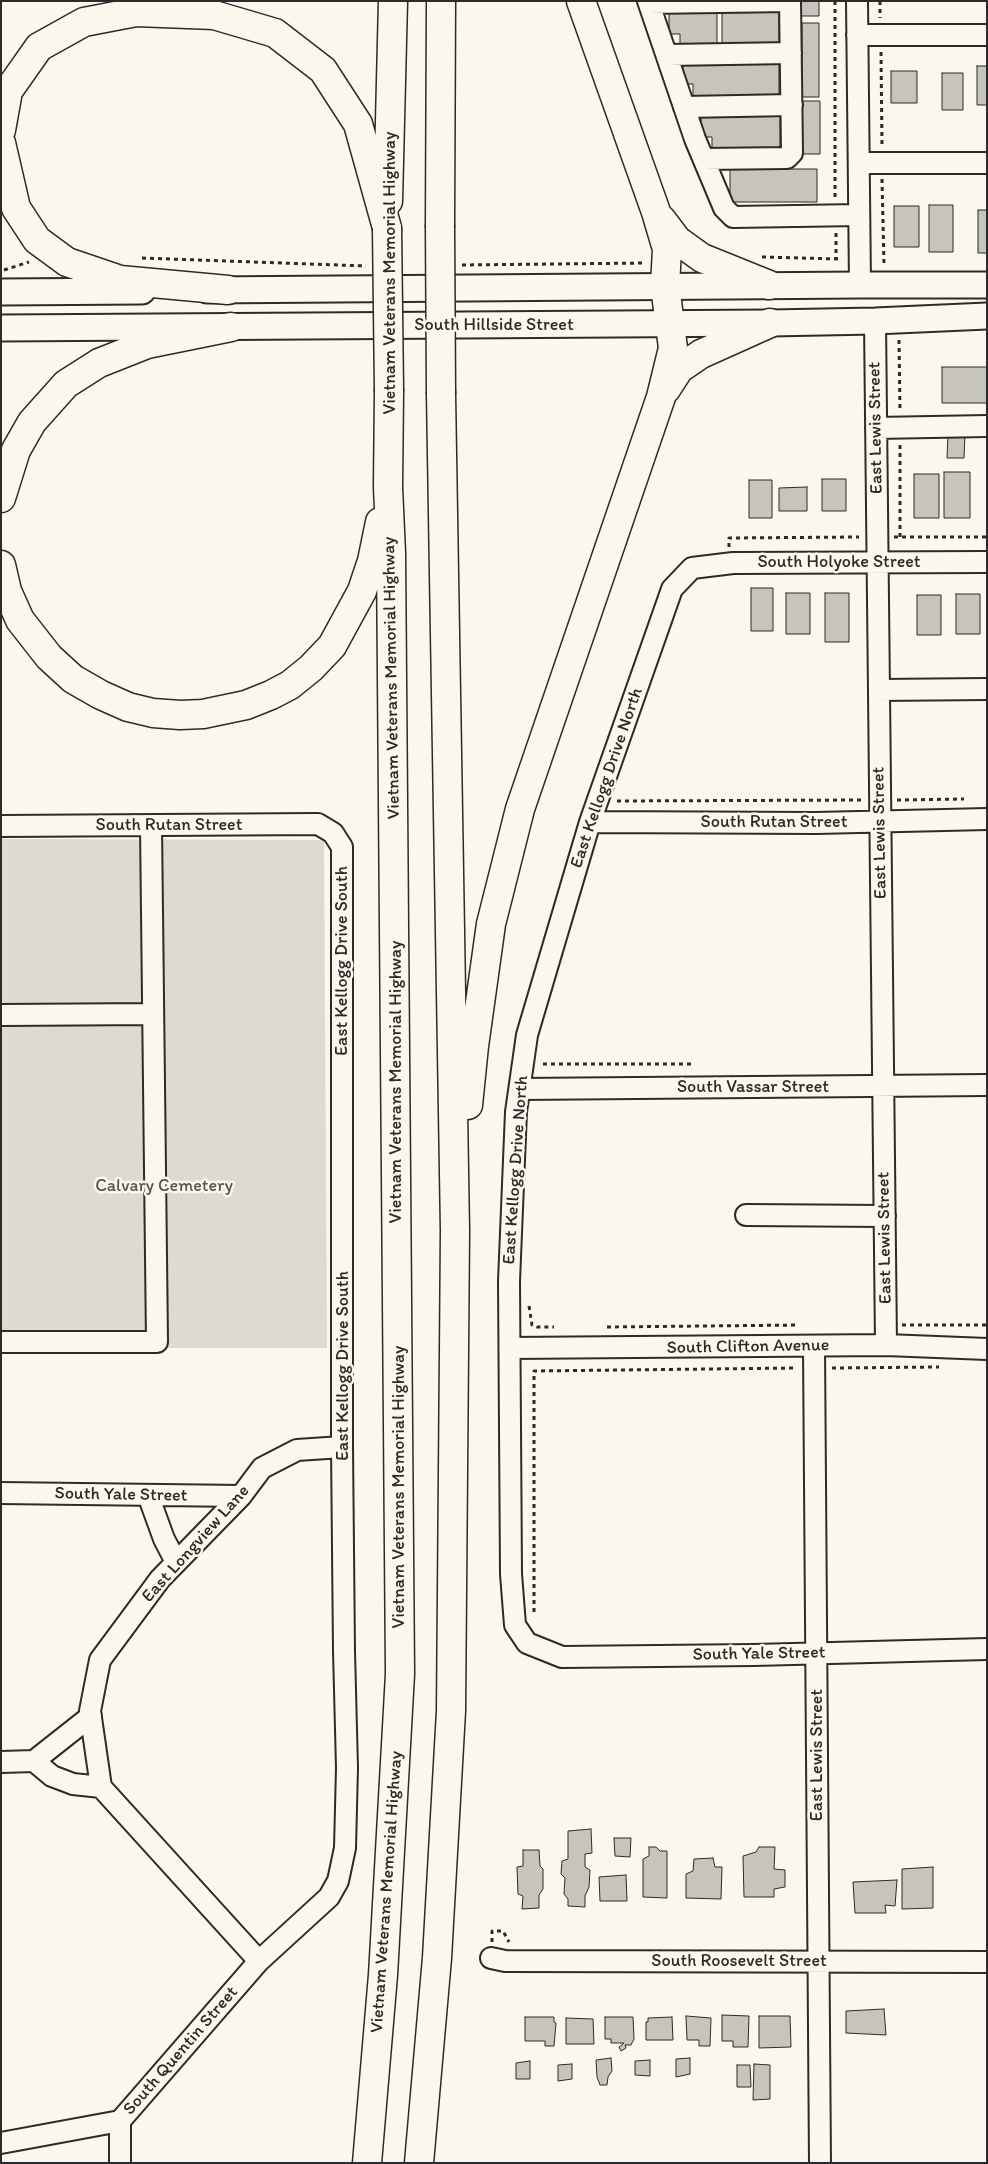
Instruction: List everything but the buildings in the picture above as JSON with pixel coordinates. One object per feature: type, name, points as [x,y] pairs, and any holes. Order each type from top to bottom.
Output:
[{"type":"highway","name":"Vietnam Veterans Memorial Highway","points":[[367,2163],[383,1975],[400,1674],[392,553],[388,486],[387,228],[394,1]]},
{"type":"highway","points":[[419,2163],[437,1958],[451,1711],[455,1231],[441,394],[441,1]]},
{"type":"highway","points":[[455,1231],[474,1046],[491,924],[520,809],[661,397],[673,348],[665,286],[667,249],[656,212],[581,1]]},
{"type":"highway","points":[[1,130],[8,91],[39,47],[84,22],[136,12],[214,15],[275,32],[323,70],[358,124],[387,228]]},
{"type":"highway","points":[[1,142],[16,208],[37,240],[66,262],[120,280],[228,290]]},
{"type":"highway","points":[[656,212],[677,240],[702,258],[769,286]]},
{"type":"highway","points":[[661,397],[679,370],[701,354],[770,324]]},
{"type":"highway","points":[[1,498],[20,443],[32,422],[66,384],[99,363],[147,344],[231,327]]},
{"type":"highway","points":[[1,565],[7,591],[20,620],[49,657],[73,679],[100,695],[128,707],[154,713],[180,715],[224,710],[246,705],[272,695],[290,685],[312,668],[332,646],[362,591],[372,561],[388,486]]},
{"type":"main road","name":"South Hillside Street","points":[[2,281],[228,290],[665,286],[987,286]]},
{"type":"main road","name":"South Hillside Street","points":[[1,328],[770,324],[987,316]]},
{"type":"street","points":[[704,159],[787,158],[792,153],[790,1],[648,2],[704,159],[724,208],[732,217],[859,215]]},
{"type":"street","points":[[857,1],[860,285]]},
{"type":"street","points":[[857,36],[987,35]]},
{"type":"street","points":[[667,55],[791,53]]},
{"type":"street","points":[[684,107],[792,105]]},
{"type":"street","points":[[859,163],[987,163]]},
{"type":"street","name":"East Lewis Street","points":[[875,321],[886,1345]]},
{"type":"street","points":[[876,428],[987,426]]},
{"type":"street","name":"South Holyoke Street","points":[[692,568],[733,563],[987,562]]},
{"type":"street","name":"East Kellogg Drive North","points":[[533,1645],[527,1643],[515,1625],[511,1574],[510,1281],[516,1112],[529,1089],[527,1035],[600,822],[672,589],[692,568]]},
{"type":"street","points":[[879,690],[987,690]]},
{"type":"street","name":"South Rutan Street","points":[[600,822],[987,820]]},
{"type":"street","name":"South Rutan Street","points":[[1,826],[318,824],[333,833]]},
{"type":"street","points":[[1,1342],[158,1342],[151,826]]},
{"type":"street","name":"East Kellogg Drive South","points":[[329,1897],[338,1881],[345,1848],[347,1822],[342,1447],[342,847],[333,833]]},
{"type":"street","points":[[1,1015],[153,1014]]},
{"type":"street","name":"South Vassar Street","points":[[529,1089],[987,1085]]},
{"type":"street","points":[[746,1215],[885,1216]]},
{"type":"street","name":"South Clifton Avenue","points":[[510,1348],[886,1345],[987,1348]]},
{"type":"street","name":"East Lewis Street","points":[[814,1347],[820,2163]]},
{"type":"street","name":"East Longview Lane","points":[[101,1787],[90,1711],[100,1660],[160,1579],[241,1496],[262,1468],[297,1450],[342,1447]]},
{"type":"street","name":"South Yale Street","points":[[1,1493],[241,1496]]},
{"type":"street","points":[[148,1495],[164,1540],[176,1562]]},
{"type":"street","name":"South Yale Street","points":[[533,1645],[562,1656],[987,1649]]},
{"type":"street","points":[[1,1762],[34,1761],[91,1716]]},
{"type":"street","points":[[34,1761],[52,1776],[74,1784],[101,1787],[259,1962]]},
{"type":"street","name":"South Quentin Street","points":[[1,2142],[120,2121],[259,1962],[329,1897]]},
{"type":"street","name":"South Roosevelt Street","points":[[491,1958],[505,1961],[987,1962]]},
{"type":"street","points":[[120,2121],[120,2163]]},
{"type":"path","points":[[756,257],[838,258],[835,1]]},
{"type":"path","points":[[880,1],[880,24]]},
{"type":"path","points":[[134,258],[371,266]]},
{"type":"path","points":[[2,281],[34,260]]},
{"type":"path","points":[[460,265],[648,263]]},
{"type":"path","points":[[729,547],[729,538],[866,537]]},
{"type":"path","points":[[890,537],[987,537]]},
{"type":"path","points":[[600,822],[617,801],[619,794]]},
{"type":"path","points":[[617,801],[971,799]]},
{"type":"path","points":[[529,1089],[543,1064],[544,1056]]},
{"type":"path","points":[[543,1064],[693,1064]]},
{"type":"path","points":[[529,1303],[532,1325],[537,1327],[560,1327]]},
{"type":"path","points":[[600,1327],[806,1325]]},
{"type":"path","points":[[886,1325],[987,1325]]},
{"type":"path","points":[[534,1619],[534,1371],[948,1367]]},
{"type":"green space","name":"Calvary Cemetery","points":[[1,839],[324,840],[327,1348],[1,1348]]}]
